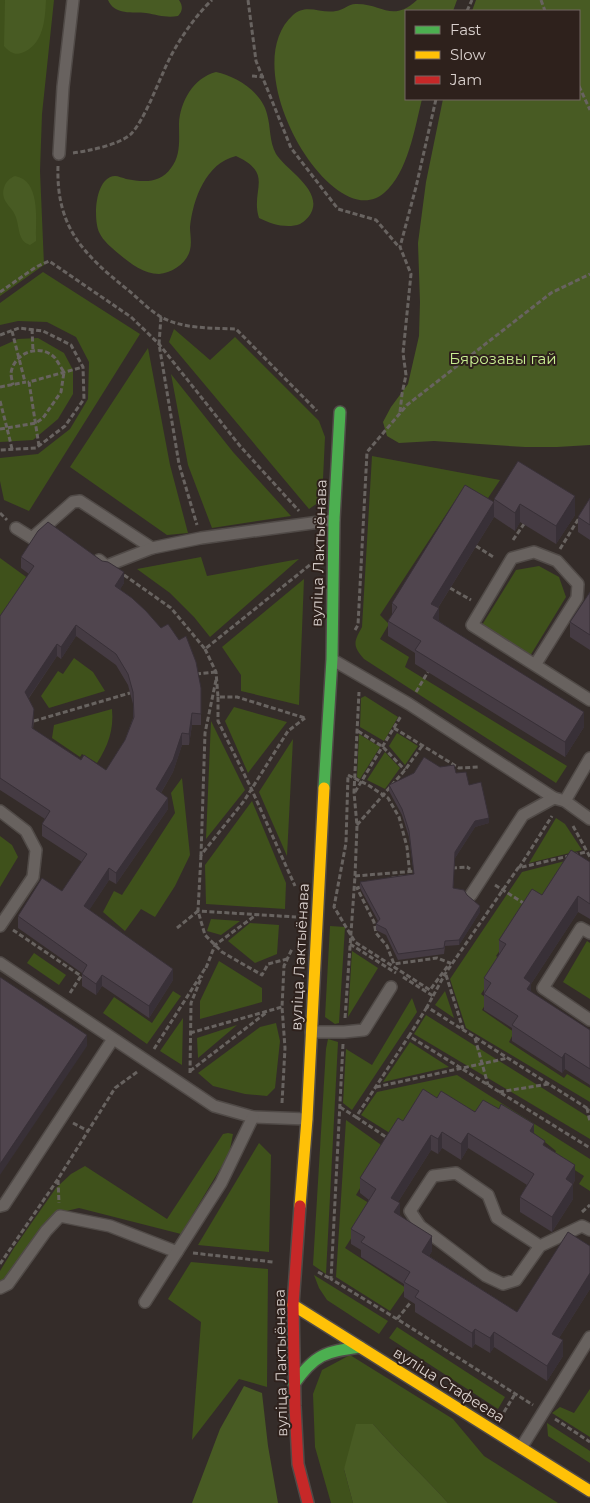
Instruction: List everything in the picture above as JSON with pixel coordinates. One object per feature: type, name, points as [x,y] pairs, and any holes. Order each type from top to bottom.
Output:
[{"type":"street","name":"вуліца Лактыёнава","points":[[308,1503],[298,1464],[293,1306],[307,1119],[317,906],[332,659],[334,520],[340,412]]},
{"type":"street","name":"вуліца Стафеева","points":[[293,1306],[590,1491]]},
{"type":"street","points":[[294,1384],[305,1367],[318,1356],[336,1350],[360,1348]]},
{"type":"lane","points":[[59,154],[63,87],[72,0]]},
{"type":"lane","points":[[16,528],[32,538],[41,529],[53,527],[73,502],[80,501],[152,548]]},
{"type":"lane","points":[[92,555],[106,566],[152,548],[201,538],[334,520]]},
{"type":"lane","points":[[535,665],[577,598],[578,584],[557,561],[534,552],[512,558],[472,626],[590,700]]},
{"type":"lane","points":[[332,659],[409,704],[590,819]]},
{"type":"lane","points":[[471,895],[523,815],[541,804],[559,799],[590,758]]},
{"type":"lane","points":[[0,811],[26,831],[36,850],[33,877],[1,925]]},
{"type":"lane","points":[[590,933],[581,928],[543,988],[590,1020]]},
{"type":"lane","points":[[0,963],[214,1106],[253,1117],[307,1119]]},
{"type":"lane","points":[[312,1032],[364,1030],[391,987]]},
{"type":"lane","points":[[0,1206],[4,1205],[113,1039]]},
{"type":"lane","points":[[145,1302],[221,1183],[253,1117]]},
{"type":"lane","points":[[540,1246],[497,1218],[488,1195],[456,1173],[433,1176],[410,1211],[420,1226],[486,1276],[503,1284],[516,1280],[540,1246],[582,1226],[590,1230]]},
{"type":"lane","points":[[0,1288],[8,1284],[60,1216],[110,1226],[177,1252]]},
{"type":"lane","points":[[521,1448],[590,1337]]},
{"type":"path","points":[[212,0],[179,40],[149,106],[131,133],[119,141],[90,150],[59,154],[58,176],[64,216],[83,250],[161,317],[192,327],[236,329],[317,410],[340,412]]},
{"type":"path","points":[[248,0],[256,61],[291,148],[338,210],[376,220],[400,247],[411,274],[406,304],[403,353],[406,375],[400,413]]},
{"type":"path","points":[[252,76],[264,78]]},
{"type":"path","points":[[580,88],[590,110]]},
{"type":"path","points":[[400,247],[436,100]]},
{"type":"path","points":[[0,292],[36,267],[49,261],[131,317],[159,344],[240,446],[310,524]]},
{"type":"path","points":[[352,636],[358,625],[366,452],[407,405],[551,294],[590,274]]},
{"type":"path","points":[[161,317],[159,344],[179,464],[201,538]]},
{"type":"path","points":[[0,335],[19,328],[43,330],[71,345],[83,367],[84,398],[65,426],[36,448],[0,450]]},
{"type":"path","points":[[32,329],[33,351]]},
{"type":"path","points":[[12,330],[27,382],[39,446]]},
{"type":"path","points":[[0,429],[36,423],[43,418],[61,392],[64,372],[54,358],[42,350],[26,352],[19,357],[11,372],[13,385]]},
{"type":"path","points":[[0,387],[83,367]]},
{"type":"path","points":[[0,401],[12,449]]},
{"type":"path","points":[[558,552],[585,510]]},
{"type":"path","points":[[513,540],[524,524]]},
{"type":"path","points":[[476,546],[500,561]]},
{"type":"path","points":[[205,649],[313,562]]},
{"type":"path","points":[[106,566],[135,582],[171,608],[205,649],[216,672],[218,721],[251,788],[296,888]]},
{"type":"path","points":[[450,588],[474,602]]},
{"type":"path","points":[[196,674],[216,672]]},
{"type":"path","points":[[354,792],[428,672]]},
{"type":"path","points":[[359,674],[354,792],[357,826],[355,876],[344,1032],[331,1279],[590,1442]]},
{"type":"path","points":[[216,680],[205,733],[198,911],[205,935],[222,952],[262,975],[268,964],[287,959]]},
{"type":"path","points":[[34,721],[130,693]]},
{"type":"path","points":[[201,855],[244,801],[288,731],[305,718],[237,698],[218,697]]},
{"type":"path","points":[[394,728],[459,768],[480,767]]},
{"type":"path","points":[[358,730],[383,747],[405,770]]},
{"type":"path","points":[[357,826],[405,770],[422,746]]},
{"type":"path","points":[[348,775],[361,781],[388,798],[399,817],[408,847],[410,876],[393,878],[357,888],[374,922],[376,933],[386,946],[394,964],[437,958],[450,963],[430,990],[355,942],[334,907],[346,843],[348,775]]},
{"type":"path","points":[[356,1117],[409,1036],[445,974],[504,890],[554,812],[541,804]]},
{"type":"path","points":[[571,822],[590,857]]},
{"type":"path","points":[[518,868],[586,852]]},
{"type":"path","points":[[447,869],[467,867],[530,908]]},
{"type":"path","points":[[355,876],[418,871]]},
{"type":"path","points":[[177,928],[198,911],[294,917]]},
{"type":"path","points":[[189,1088],[191,1003],[215,945],[257,914]]},
{"type":"path","points":[[1,925],[81,976],[62,1004]]},
{"type":"path","points":[[350,944],[433,996]]},
{"type":"path","points":[[0,1264],[58,1179],[115,1088],[131,1077],[147,1061],[206,967]]},
{"type":"path","points":[[445,974],[463,1030]]},
{"type":"path","points":[[426,1006],[588,1109],[590,1122]]},
{"type":"path","points":[[190,1032],[282,1007]]},
{"type":"path","points":[[190,1072],[266,1012]]},
{"type":"path","points":[[409,1036],[590,1148]]},
{"type":"path","points":[[475,1037],[488,1085]]},
{"type":"path","points":[[376,1087],[508,1058]]},
{"type":"path","points":[[498,1092],[549,1084]]},
{"type":"path","points":[[340,1107],[392,1141]]},
{"type":"path","points":[[58,1179],[60,1216]]},
{"type":"path","points":[[577,1216],[590,1205]]},
{"type":"path","points":[[177,1252],[278,1263]]},
{"type":"path","points":[[397,1319],[411,1302]]},
{"type":"green space","points":[[0,0],[54,0],[42,114],[40,171],[44,265],[0,296]]},
{"type":"green space","points":[[5,0],[46,0],[44,22],[36,43],[31,48],[18,54],[13,53],[4,46]]},
{"type":"green space","points":[[108,0],[179,0],[182,8],[178,16],[162,16],[119,10],[111,5]]},
{"type":"green space","points":[[417,0],[457,0],[453,10],[405,10],[405,100],[422,100],[413,136],[399,174],[384,193],[363,200],[340,191],[317,170],[297,141],[282,107],[275,72],[278,40],[293,15],[303,10],[330,12],[357,4],[387,11],[401,10]]},
{"type":"green space","name":"Бярозавы гай","points":[[476,0],[590,0],[590,445],[525,447],[434,441],[399,443],[387,436],[383,422],[391,407],[408,384],[419,336],[418,243],[426,182],[443,100],[580,100],[580,10],[472,10]]},
{"type":"green space","points":[[216,72],[240,81],[260,99],[267,114],[271,139],[276,154],[308,188],[312,196],[313,205],[311,213],[302,223],[290,226],[274,224],[259,218],[257,208],[258,176],[255,169],[236,156],[217,166],[209,174],[198,194],[190,227],[191,247],[186,259],[169,272],[153,274],[138,268],[124,258],[101,235],[96,217],[97,199],[103,183],[108,178],[115,176],[139,181],[151,181],[167,173],[178,153],[180,116],[185,99],[194,85]]},
{"type":"green space","points":[[15,176],[23,179],[29,185],[35,201],[36,241],[30,245],[21,237],[15,215],[3,195],[4,187],[8,180]]},
{"type":"green space","points":[[43,272],[140,334],[29,511],[4,500],[0,481],[0,458],[38,454],[70,429],[88,399],[89,362],[76,337],[47,322],[18,321],[0,325],[0,303]]},
{"type":"green space","points":[[174,329],[210,360],[235,337],[319,421],[325,437],[322,500],[309,509],[169,342]]},
{"type":"green space","points":[[38,338],[64,353],[73,370],[73,394],[58,419],[33,440],[0,442],[0,347],[18,339]]},
{"type":"green space","points":[[148,348],[170,465],[188,533],[167,535],[70,467]]},
{"type":"green space","points":[[171,374],[233,452],[291,516],[212,528],[188,465]]},
{"type":"green space","points":[[372,456],[500,480],[486,501],[464,487],[380,615],[389,624],[380,639],[409,657],[405,667],[567,766],[556,783],[364,659],[356,647],[356,640],[362,627]]},
{"type":"green space","points":[[201,557],[207,576],[299,559],[210,637],[194,617],[170,593],[137,569]]},
{"type":"green space","points":[[0,558],[29,579],[0,620]]},
{"type":"green space","points":[[539,566],[559,577],[566,597],[530,656],[482,625],[516,570]]},
{"type":"green space","points":[[304,579],[299,705],[241,691],[241,675],[222,647]]},
{"type":"green space","points":[[74,658],[93,672],[105,691],[49,708],[41,696],[58,671],[63,674]]},
{"type":"green space","points":[[365,696],[398,717],[384,741],[360,727],[361,698]]},
{"type":"green space","points":[[234,707],[287,722],[248,773],[225,721]]},
{"type":"green space","points":[[112,709],[112,724],[109,737],[97,763],[82,754],[80,757],[52,738],[54,725]]},
{"type":"green space","points":[[211,721],[245,790],[206,839]]},
{"type":"green space","points":[[397,733],[418,746],[405,765],[389,746]]},
{"type":"green space","points":[[359,734],[380,747],[360,779],[357,777]]},
{"type":"green space","points":[[293,739],[287,856],[259,792]]},
{"type":"green space","points":[[385,752],[400,768],[385,789],[367,780]]},
{"type":"green space","points":[[182,778],[190,855],[175,886],[155,917],[141,909],[125,931],[103,912],[114,891],[122,895],[175,813],[171,793]]},
{"type":"green space","points":[[252,801],[286,883],[285,909],[206,904],[205,865]]},
{"type":"green space","points":[[556,818],[565,824],[582,850],[529,863]]},
{"type":"green space","points":[[0,836],[12,845],[18,857],[0,887]]},
{"type":"green space","points":[[573,859],[541,907],[533,901],[496,956],[503,961],[481,994],[488,1000],[482,1010],[514,1032],[509,1042],[564,1078],[567,1074],[590,1088],[590,1102],[466,1028],[450,979],[522,872]]},
{"type":"green space","points":[[211,919],[240,921],[221,935],[207,931]]},
{"type":"green space","points":[[250,923],[279,925],[277,954],[255,963],[228,941]]},
{"type":"green space","points":[[330,926],[345,927],[339,1023],[335,1024],[325,1017]]},
{"type":"green space","points":[[587,941],[590,943],[590,999],[563,982]]},
{"type":"green space","points":[[352,951],[378,968],[348,1017]]},
{"type":"green space","points":[[34,953],[66,975],[59,985],[27,963]]},
{"type":"green space","points":[[219,961],[262,988],[262,1002],[200,1019],[200,1001]]},
{"type":"green space","points":[[173,991],[181,996],[147,1044],[103,1013],[114,997],[152,1023]]},
{"type":"green space","points":[[445,991],[454,1018],[435,1005]]},
{"type":"green space","points":[[412,998],[417,1012],[352,1110],[343,1103],[346,1049],[372,1065]]},
{"type":"green space","points":[[426,1015],[590,1118],[590,1139],[414,1034]]},
{"type":"green space","points":[[183,1018],[182,1065],[160,1051]]},
{"type":"green space","points":[[276,1023],[280,1041],[275,1088],[267,1096],[245,1094],[213,1086],[198,1073],[260,1027]]},
{"type":"green space","points":[[237,1025],[198,1058],[197,1038]]},
{"type":"green space","points":[[328,1039],[338,1042],[326,1274],[313,1265]]},
{"type":"green space","points":[[410,1042],[449,1067],[383,1082]]},
{"type":"green space","points":[[457,1075],[590,1159],[590,1191],[579,1184],[584,1176],[553,1156],[556,1151],[525,1126],[425,1099],[393,1135],[361,1115],[377,1092]]},
{"type":"green space","points":[[346,1120],[384,1147],[356,1195],[372,1205],[345,1248],[406,1288],[390,1311],[336,1277]]},
{"type":"green space","points":[[223,1134],[233,1134],[229,1154],[181,1234],[79,1208],[54,1214],[21,1265],[0,1282],[0,1271],[14,1248],[56,1188],[71,1174],[85,1166],[167,1219]]},
{"type":"green space","points":[[259,1143],[271,1155],[269,1252],[198,1245]]},
{"type":"green space","points":[[191,1262],[268,1269],[267,1387],[239,1379],[192,1440],[201,1322],[168,1299]]},
{"type":"green space","points":[[314,1275],[388,1321],[379,1334],[327,1300],[319,1288]]},
{"type":"green space","points":[[397,1327],[505,1397],[498,1409],[389,1338]]},
{"type":"green space","points":[[350,1355],[453,1419],[484,1456],[558,1503],[448,1503],[373,1424],[344,1469],[353,1503],[331,1503],[315,1447],[313,1394],[322,1370]]},
{"type":"green space","points":[[244,1386],[262,1393],[268,1446],[278,1503],[192,1503],[220,1429]]},
{"type":"green space","points":[[590,1389],[590,1437],[552,1413],[560,1407],[574,1413]]},
{"type":"green space","points":[[547,1423],[590,1451],[590,1463],[548,1436]]},
{"type":"green space","points":[[356,1424],[373,1424],[448,1503],[353,1503],[344,1469]]},
{"type":"building","points":[[518,461],[575,496],[556,526],[520,504],[515,513],[494,499]]},
{"type":"building","points":[[465,485],[494,502],[431,604],[439,608],[433,618],[584,712],[565,742],[415,650],[421,641],[388,621],[397,607],[392,603]]},
{"type":"building","points":[[590,498],[590,525],[578,517]]},
{"type":"building","points":[[48,522],[102,561],[108,562],[124,572],[115,586],[132,598],[161,628],[168,624],[179,640],[186,636],[196,662],[201,688],[201,714],[192,713],[189,734],[182,733],[173,760],[156,789],[168,798],[116,873],[109,868],[84,906],[173,969],[149,1006],[102,975],[96,984],[82,974],[87,965],[18,916],[42,878],[62,891],[87,854],[42,824],[50,811],[0,778],[0,616],[34,566],[21,557],[38,531]],"holes":[[[76,625],[116,654],[128,674],[133,692],[134,717],[125,740],[106,770],[84,755],[81,760],[32,728],[34,709],[25,692],[57,644],[61,647]]]},
{"type":"building","points":[[590,592],[590,635],[570,622]]},
{"type":"building","points":[[424,757],[440,767],[454,765],[456,773],[466,772],[469,785],[481,782],[489,818],[475,821],[455,852],[453,888],[464,890],[480,906],[459,940],[445,941],[444,948],[398,954],[386,929],[376,924],[380,919],[360,882],[414,874],[409,831],[402,809],[389,785],[414,773]]},
{"type":"building","points":[[571,850],[590,862],[590,904],[578,896],[524,978],[531,983],[527,989],[590,1030],[590,1069],[565,1053],[562,1058],[512,1025],[518,1016],[484,994],[491,983],[484,978],[506,944],[499,940],[532,889],[542,895]]},
{"type":"building","points":[[0,977],[87,1035],[0,1164]]},
{"type":"building","points":[[423,1089],[437,1098],[441,1091],[475,1112],[483,1100],[499,1109],[501,1104],[534,1124],[530,1131],[545,1141],[543,1145],[575,1165],[566,1179],[573,1184],[552,1217],[520,1197],[534,1174],[468,1133],[461,1144],[442,1132],[438,1139],[431,1135],[391,1198],[400,1203],[394,1212],[432,1236],[422,1252],[517,1312],[568,1232],[590,1246],[590,1273],[552,1334],[563,1340],[547,1366],[494,1332],[490,1338],[475,1329],[472,1333],[415,1297],[419,1291],[404,1282],[410,1272],[361,1242],[365,1237],[351,1229],[376,1189],[360,1178],[398,1118],[403,1121]]},
{"type":"traffic: fast","points":[[324,788],[332,659],[334,520],[340,412]]},
{"type":"traffic: fast","points":[[294,1384],[308,1366],[322,1356],[360,1347]]},
{"type":"traffic: slow","points":[[300,1206],[307,1119],[324,788]]},
{"type":"traffic: slow","points":[[293,1305],[590,1491]]},
{"type":"traffic: jam","points":[[300,1206],[293,1305],[295,1406],[298,1464],[308,1503]]}]
